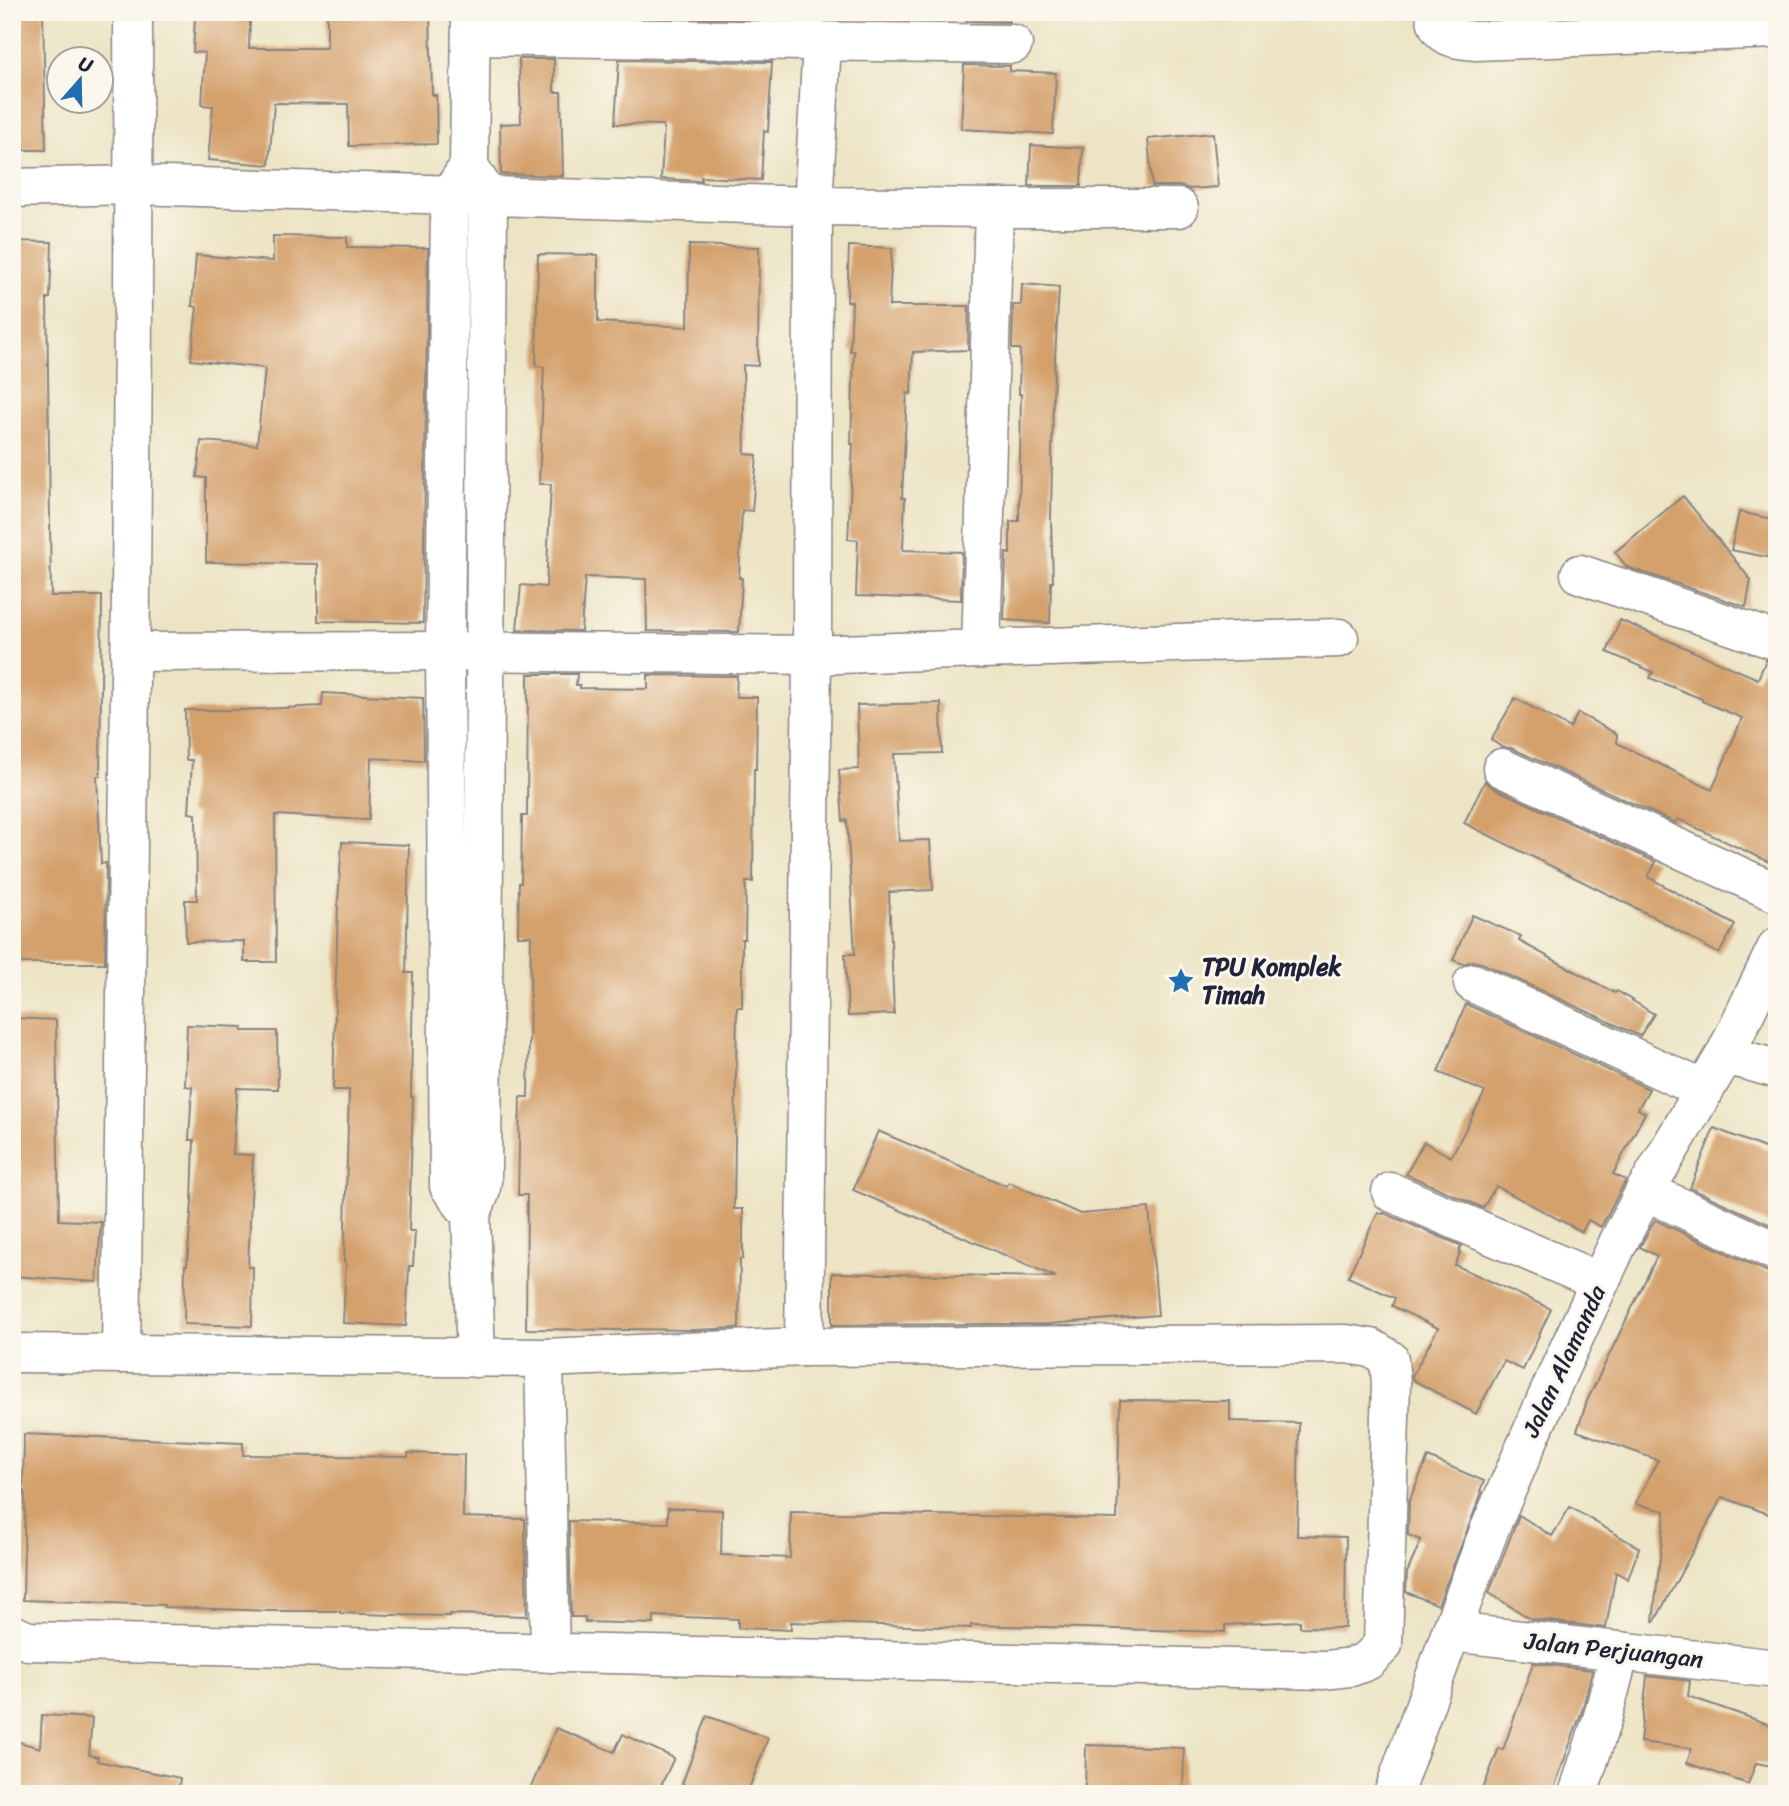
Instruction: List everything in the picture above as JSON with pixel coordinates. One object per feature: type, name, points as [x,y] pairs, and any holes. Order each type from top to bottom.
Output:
[{"type":"street","points":[[121,1354],[130,652],[133,12]]},
{"type":"street","points":[[1434,12],[1435,22],[1440,30],[1454,38],[1476,41],[1775,29]]},
{"type":"street","points":[[471,1215],[449,1186],[445,651],[469,186],[471,24],[822,42],[1013,44]]},
{"type":"street","points":[[804,1347],[812,655],[813,206],[822,42]]},
{"type":"street","points":[[12,188],[134,185],[469,186],[813,206],[1179,208]]},
{"type":"street","points":[[469,186],[485,651],[482,1182],[481,1193],[471,1215],[476,1358]]},
{"type":"street","points":[[981,649],[994,208]]},
{"type":"street","points":[[1580,574],[1777,641]]},
{"type":"street","points":[[130,652],[485,651],[812,655],[1339,638]]},
{"type":"street","points":[[1502,768],[1777,893]]},
{"type":"street","name":"Jalan Alamanda","points":[[1393,1794],[1490,1528],[1522,1451],[1619,1241],[1645,1191],[1725,1055],[1777,947]]},
{"type":"street","points":[[1473,983],[1704,1090]]},
{"type":"street","points":[[1725,1055],[1777,1069]]},
{"type":"street","points":[[1645,1191],[1777,1251]]},
{"type":"street","points":[[1391,1192],[1601,1282]]},
{"type":"street","points":[[12,1353],[544,1358],[804,1347],[1346,1344],[1371,1348],[1389,1359],[1391,1384],[1383,1645],[1367,1661],[1351,1667],[1325,1670],[28,1641],[12,1634]]},
{"type":"street","points":[[544,1358],[550,1653]]},
{"type":"street","name":"Jalan Perjuangan","points":[[1451,1632],[1777,1669]]},
{"type":"street","points":[[1578,1794],[1620,1651]]},
{"type":"building","points":[[12,12],[43,12],[46,150],[12,150]]},
{"type":"building","points":[[327,12],[430,12],[432,95],[436,95],[437,144],[349,146],[348,104],[274,103],[269,165],[208,160],[213,106],[202,105],[205,53],[193,52],[195,18],[250,21],[249,48],[327,48]]},
{"type":"building","points":[[621,12],[774,12],[774,19],[621,16]]},
{"type":"building","points":[[966,12],[1010,12],[1009,22],[966,21]]},
{"type":"building","points":[[519,59],[554,59],[554,92],[561,92],[563,176],[501,174],[500,124],[521,123]]},
{"type":"building","points":[[619,60],[772,62],[768,132],[764,131],[761,180],[701,177],[701,181],[661,179],[663,125],[615,124]]},
{"type":"building","points":[[964,65],[1010,66],[1010,71],[1056,73],[1053,134],[961,129]]},
{"type":"building","points":[[1213,133],[1218,187],[1190,189],[1179,186],[1152,186],[1148,139]]},
{"type":"building","points":[[1031,145],[1083,148],[1081,186],[1029,186]]},
{"type":"building","points":[[273,236],[347,237],[347,247],[428,248],[423,623],[318,621],[318,564],[206,562],[206,478],[197,477],[201,441],[257,445],[265,368],[191,360],[197,307],[192,306],[196,255],[273,261]]},
{"type":"building","points":[[12,241],[52,242],[50,298],[47,298],[51,596],[102,596],[100,776],[97,776],[101,864],[106,863],[105,963],[12,963]]},
{"type":"building","points":[[689,245],[759,247],[758,366],[743,365],[745,454],[757,455],[752,511],[742,510],[739,632],[647,631],[646,579],[585,577],[581,631],[517,630],[521,585],[546,587],[551,484],[539,484],[544,367],[536,366],[538,254],[598,255],[598,322],[688,327]]},
{"type":"building","points":[[849,246],[892,248],[889,306],[969,306],[968,350],[913,352],[911,394],[907,393],[902,498],[905,498],[903,550],[962,552],[961,600],[856,596],[858,540],[848,539],[854,351],[850,351],[852,302],[847,301]]},
{"type":"building","points":[[1022,284],[1059,287],[1053,395],[1053,582],[1050,623],[1004,620],[1010,521],[1019,521],[1020,349],[1012,349],[1013,305],[1021,305]]},
{"type":"building","points":[[1683,496],[1751,580],[1746,607],[1627,567],[1615,552]]},
{"type":"building","points":[[1739,512],[1777,520],[1777,559],[1731,550]]},
{"type":"building","points":[[1620,620],[1758,679],[1766,660],[1777,662],[1777,866],[1678,819],[1676,823],[1491,740],[1515,698],[1570,728],[1578,713],[1617,734],[1617,743],[1712,790],[1742,718],[1650,678],[1653,672],[1607,652]]},
{"type":"building","points":[[528,674],[577,674],[576,685],[580,685],[580,688],[648,689],[648,675],[737,676],[736,697],[757,697],[753,882],[746,882],[745,939],[742,939],[742,1007],[737,1007],[734,1209],[743,1209],[739,1328],[526,1329],[527,1195],[518,1195],[520,1097],[528,1097],[531,936],[518,936],[522,816],[527,816]]},
{"type":"building","points":[[323,693],[423,698],[424,761],[371,758],[369,820],[275,815],[276,962],[244,962],[244,941],[186,942],[185,900],[197,900],[196,814],[189,813],[192,760],[186,760],[185,710],[322,706]]},
{"type":"building","points":[[941,703],[942,753],[894,754],[899,841],[930,840],[933,890],[889,892],[894,1014],[848,1016],[845,954],[855,954],[847,820],[843,821],[839,770],[859,769],[857,705]]},
{"type":"building","points":[[1485,781],[1493,788],[1656,862],[1648,877],[1735,925],[1719,954],[1648,914],[1464,823]]},
{"type":"building","points":[[342,842],[409,845],[406,973],[413,973],[413,1097],[409,1231],[415,1231],[413,1266],[409,1266],[406,1326],[343,1323],[349,1090],[333,1090]]},
{"type":"building","points":[[1472,915],[1521,936],[1519,941],[1615,993],[1617,991],[1654,1014],[1640,1036],[1482,963],[1472,961],[1463,964],[1453,960]]},
{"type":"building","points":[[1466,1004],[1649,1089],[1638,1109],[1645,1113],[1613,1174],[1626,1180],[1601,1227],[1588,1220],[1582,1232],[1496,1186],[1483,1208],[1406,1174],[1424,1142],[1451,1157],[1485,1092],[1438,1072]]},
{"type":"building","points":[[12,1018],[56,1020],[59,1220],[101,1222],[97,1282],[12,1276]]},
{"type":"building","points":[[187,1025],[243,1027],[242,1031],[277,1031],[278,1089],[237,1088],[233,1154],[253,1155],[248,1267],[253,1267],[252,1326],[184,1324],[185,1265],[192,1201],[194,1140],[189,1140],[192,1087],[185,1086]]},
{"type":"building","points":[[1714,1128],[1777,1153],[1777,1228],[1690,1188]]},
{"type":"building","points":[[878,1131],[1007,1186],[1009,1182],[1080,1214],[1149,1208],[1158,1315],[1049,1324],[832,1325],[832,1273],[1056,1277],[853,1190]]},
{"type":"building","points":[[1378,1212],[1462,1246],[1455,1265],[1551,1309],[1523,1370],[1504,1361],[1476,1414],[1413,1380],[1412,1376],[1438,1328],[1392,1306],[1395,1298],[1348,1277]]},
{"type":"building","points":[[1655,1220],[1768,1272],[1777,1273],[1777,1517],[1722,1497],[1653,1621],[1665,1511],[1635,1504],[1658,1460],[1577,1431],[1587,1401],[1657,1256],[1640,1247]]},
{"type":"building","points":[[1120,1400],[1230,1401],[1230,1421],[1299,1423],[1297,1536],[1346,1537],[1345,1628],[1300,1627],[1300,1621],[1225,1625],[1225,1632],[791,1622],[791,1630],[738,1628],[738,1619],[654,1616],[654,1624],[585,1622],[585,1617],[571,1617],[569,1521],[668,1523],[668,1508],[722,1510],[721,1555],[790,1558],[791,1512],[1117,1519]]},
{"type":"building","points":[[24,1434],[243,1443],[243,1455],[464,1455],[463,1517],[525,1519],[527,1616],[391,1615],[23,1600]]},
{"type":"building","points":[[1428,1457],[1484,1481],[1438,1605],[1406,1592],[1407,1573],[1421,1540],[1408,1535],[1409,1501]]},
{"type":"building","points":[[1570,1507],[1639,1548],[1628,1579],[1616,1572],[1606,1628],[1531,1619],[1489,1593],[1519,1515],[1552,1536]]},
{"type":"building","points":[[1533,1663],[1592,1670],[1583,1708],[1552,1794],[1481,1794],[1499,1748],[1503,1750]]},
{"type":"building","points":[[1647,1676],[1690,1681],[1688,1696],[1777,1727],[1777,1767],[1756,1763],[1748,1784],[1687,1763],[1692,1748],[1640,1742]]},
{"type":"building","points":[[42,1715],[92,1718],[89,1755],[98,1757],[97,1761],[180,1778],[178,1794],[12,1794],[12,1740],[40,1748]]},
{"type":"building","points":[[707,1716],[768,1738],[747,1794],[708,1794],[682,1784]]},
{"type":"building","points":[[556,1728],[614,1752],[623,1734],[674,1758],[657,1794],[528,1794]]},
{"type":"building","points":[[1086,1745],[1184,1748],[1183,1794],[1085,1794]]},
{"type":"place","name":"TPU Komplek Timah","points":[[1181,981]]}]
